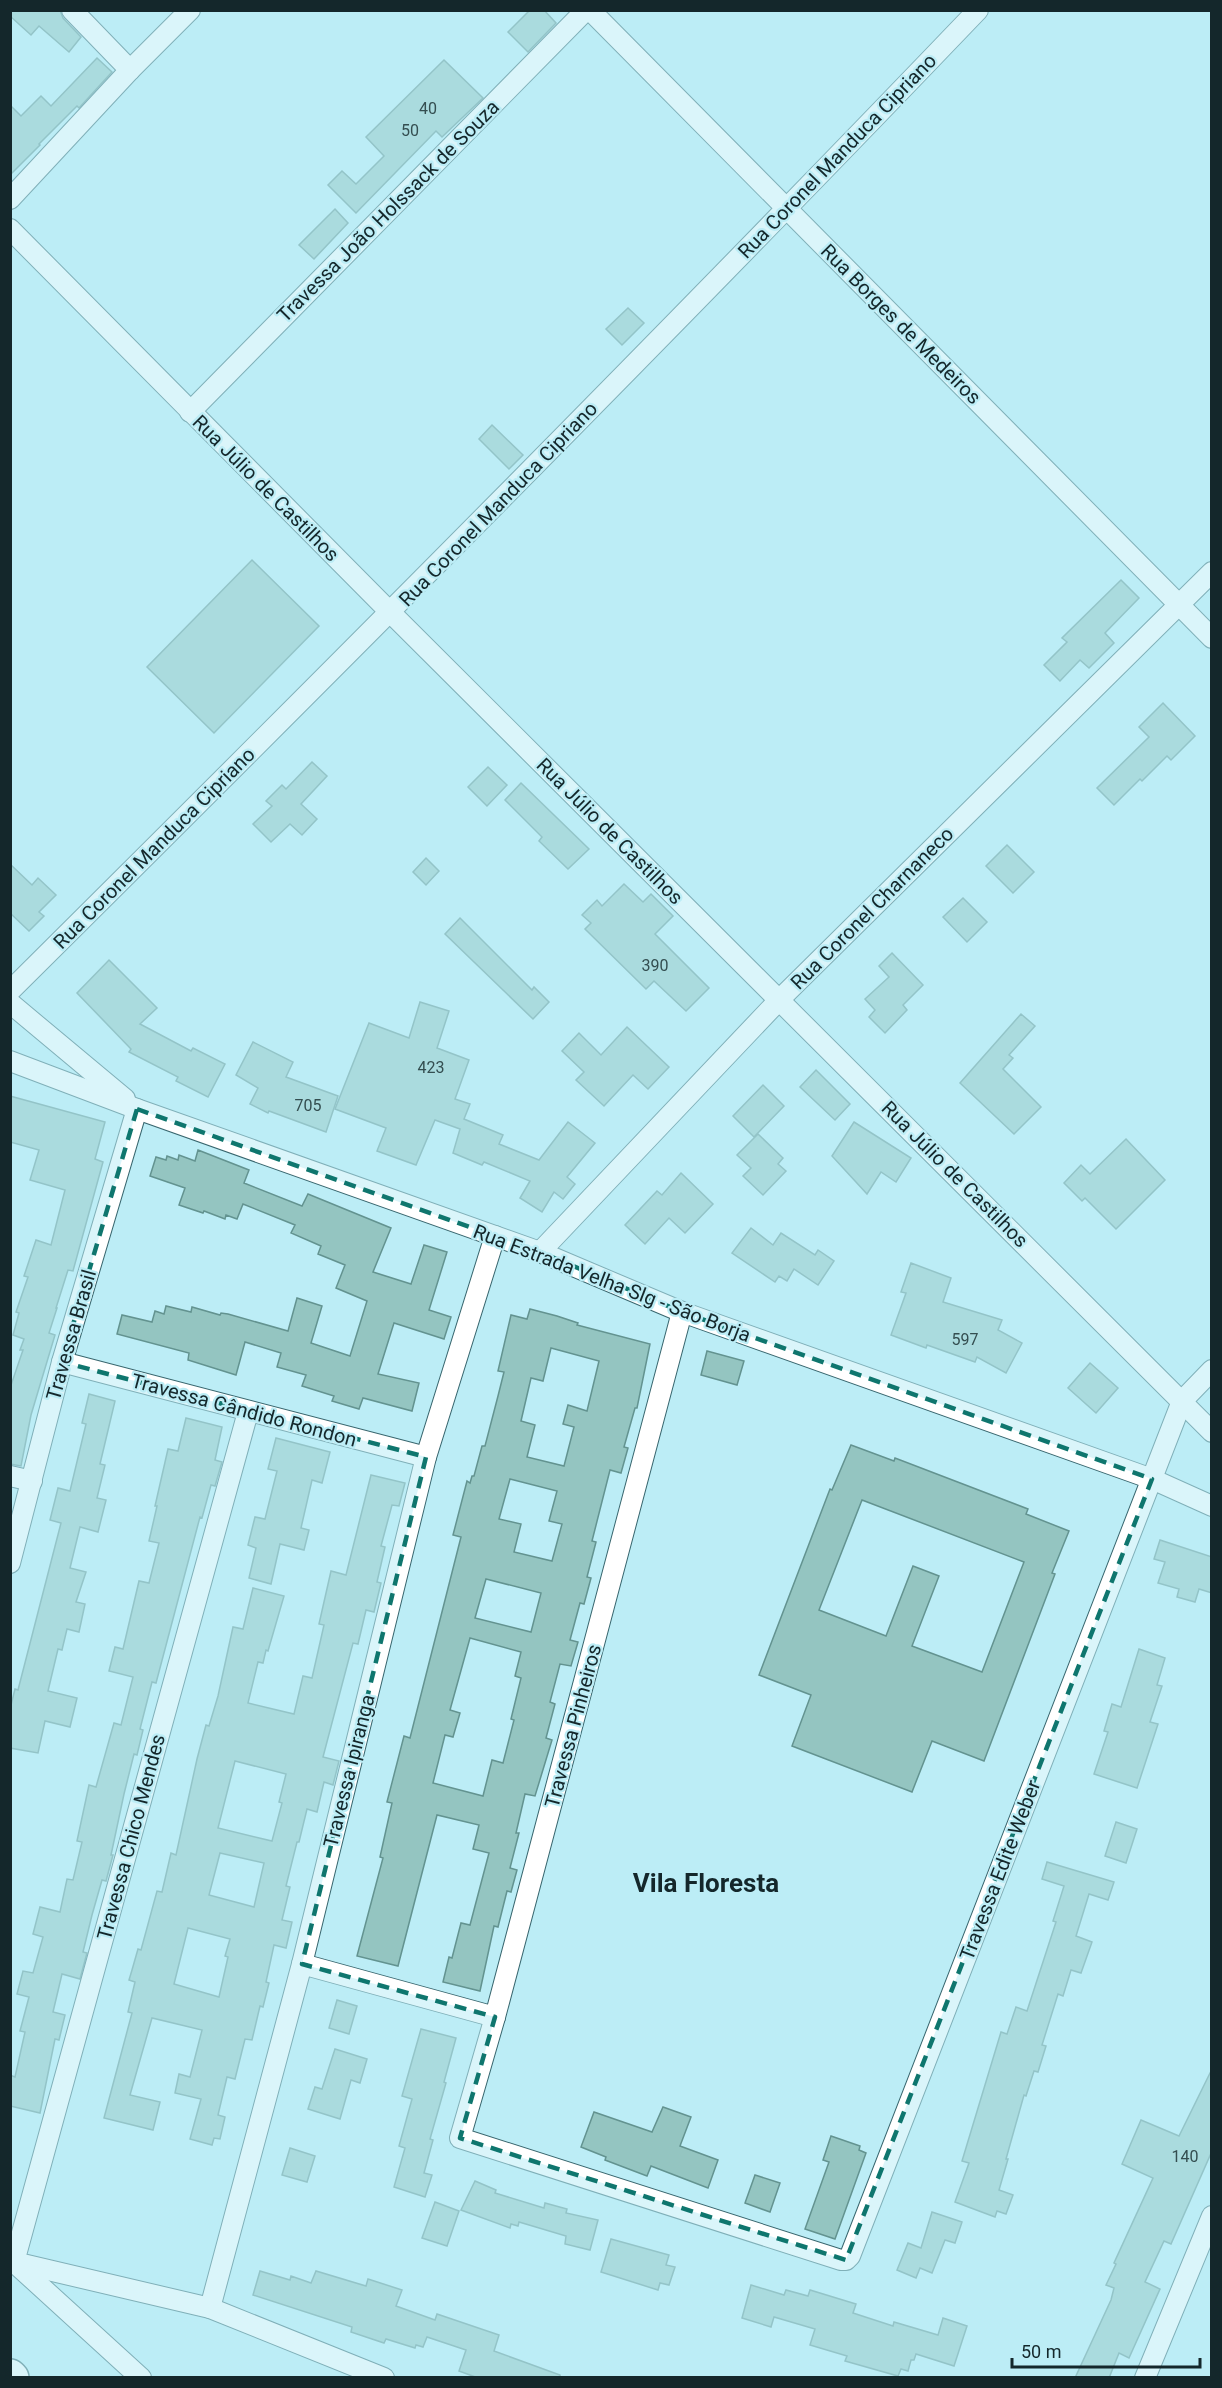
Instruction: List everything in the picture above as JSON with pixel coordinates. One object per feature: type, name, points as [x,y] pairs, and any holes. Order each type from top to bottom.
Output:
[{"type":"street","points":[[72,10],[130,70]]},
{"type":"street","points":[[10,199],[130,70],[190,10]]},
{"type":"street","name":"Rua Borges de Medeiros","points":[[588,10],[1212,638]]},
{"type":"street","name":"Travessa João Holssack de Souza","points":[[190,412],[588,10]]},
{"type":"street","name":"Rua Coronel Manduca Cipriano","points":[[10,991],[391,613],[787,209],[978,10]]},
{"type":"street","name":"Rua Júlio de Castilhos","points":[[10,229],[190,412],[1212,1432]]},
{"type":"street","name":"Rua Coronel Charnaneco","points":[[540,1252],[780,999],[1212,572]]},
{"type":"street","points":[[10,1003],[137,1109]]},
{"type":"street","name":"Rua Estrada Velha Slg - São Borja","points":[[10,1061],[137,1109],[540,1252],[682,1312],[1152,1479],[1212,1506]]},
{"type":"street","name":"Travessa Brasil","points":[[10,1563],[62,1362],[137,1109]]},
{"type":"street","name":"Travessa Ipiranga","points":[[210,2308],[302,1964],[426,1457],[495,1236]]},
{"type":"street","name":"Travessa Pinheiros","points":[[460,2138],[495,2017],[682,1312]]},
{"type":"street","name":"Travessa Cândido Rondon","points":[[62,1362],[426,1457]]},
{"type":"street","points":[[1182,1401],[1212,1371]]},
{"type":"street","name":"Travessa Edite Weber","points":[[460,2138],[841,2260],[846,2260],[850,2256],[1182,1401]]},
{"type":"street","name":"Travessa Chico Mendes","points":[[12,2261],[248,1412]]},
{"type":"street","points":[[10,1476],[32,1481]]},
{"type":"street","points":[[302,1964],[495,2017]]},
{"type":"street","points":[[1145,2378],[1212,2216]]},
{"type":"street","points":[[12,2261],[210,2308],[384,2378]]},
{"type":"street","points":[[12,2261],[141,2378]]},
{"type":"highlighted area","points":[[137,1109],[540,1252],[682,1312],[1152,1479],[846,2260],[460,2138],[495,2017],[302,1964],[426,1457],[62,1362]]},
{"type":"building","points":[[10,10],[60,10],[63,18],[81,37],[69,52],[39,26],[31,35],[10,16]]},
{"type":"building","points":[[530,10],[544,10],[556,23],[528,52],[508,32]]},
{"type":"building","points":[[97,58],[112,72],[79,108],[77,106],[10,175],[10,105],[21,116],[41,96],[51,106]]},
{"type":"building","points":[[444,60],[483,98],[442,137],[436,131],[356,213],[328,185],[342,171],[356,184],[384,156],[366,137]]},
{"type":"building","points":[[335,209],[348,223],[314,259],[299,245]]},
{"type":"building","points":[[628,308],[644,323],[622,345],[606,329]]},
{"type":"building","points":[[492,425],[523,455],[509,469],[479,439]]},
{"type":"building","points":[[252,560],[319,626],[214,733],[147,667]]},
{"type":"building","points":[[1121,580],[1139,598],[1105,633],[1114,643],[1089,668],[1080,660],[1060,681],[1044,665],[1067,642],[1062,638]]},
{"type":"building","points":[[1163,703],[1195,736],[1171,760],[1167,756],[1142,781],[1140,779],[1114,805],[1097,788],[1149,737],[1139,727]]},
{"type":"building","points":[[312,762],[327,776],[301,804],[317,819],[302,835],[290,824],[271,842],[253,824],[272,806],[266,801],[282,785],[286,789]]},
{"type":"building","points":[[488,767],[507,785],[487,806],[468,787]]},
{"type":"building","points":[[521,783],[589,849],[568,869],[539,841],[542,837],[505,800]]},
{"type":"building","points":[[1007,845],[1034,872],[1013,893],[986,866]]},
{"type":"building","points":[[426,858],[439,871],[426,885],[413,872]]},
{"type":"building","points":[[10,864],[32,885],[38,878],[56,895],[39,912],[44,916],[29,931],[10,913]]},
{"type":"building","points":[[624,884],[643,902],[651,894],[673,916],[655,934],[709,988],[686,1011],[654,981],[646,989],[585,929],[591,923],[582,915],[597,900],[602,906]]},
{"type":"building","points":[[963,898],[987,922],[967,942],[943,917]]},
{"type":"building","points":[[460,918],[532,990],[534,987],[549,1002],[533,1019],[445,934]]},
{"type":"building","points":[[892,953],[923,985],[903,1005],[907,1010],[885,1033],[869,1017],[875,1010],[865,999],[889,977],[879,966]]},
{"type":"building","points":[[109,960],[157,1008],[140,1024],[191,1051],[193,1048],[225,1064],[208,1097],[176,1081],[178,1077],[129,1052],[131,1049],[77,993]]},
{"type":"building","points":[[420,1002],[449,1011],[437,1048],[469,1060],[455,1099],[470,1104],[464,1119],[503,1135],[499,1144],[539,1160],[568,1122],[595,1143],[567,1177],[575,1184],[563,1199],[554,1192],[542,1212],[520,1198],[530,1181],[484,1162],[482,1165],[453,1153],[460,1129],[435,1120],[416,1165],[377,1151],[386,1128],[335,1109],[369,1023],[409,1038]]},
{"type":"building","points":[[1021,1014],[1035,1026],[1009,1055],[1013,1058],[1003,1069],[1041,1107],[1014,1134],[960,1083]]},
{"type":"building","points":[[627,1027],[669,1067],[648,1089],[633,1075],[604,1106],[576,1080],[584,1072],[562,1051],[579,1033],[601,1055]]},
{"type":"building","points":[[253,1042],[293,1062],[286,1077],[338,1096],[326,1132],[269,1111],[268,1113],[250,1104],[258,1088],[236,1075]]},
{"type":"building","points":[[816,1070],[850,1104],[835,1120],[800,1087]]},
{"type":"building","points":[[763,1085],[784,1106],[754,1137],[733,1116]]},
{"type":"building","points":[[10,1096],[105,1122],[95,1159],[103,1162],[73,1271],[68,1270],[49,1333],[55,1335],[31,1415],[21,1466],[10,1464],[10,1388],[23,1350],[20,1350],[24,1339],[13,1335],[19,1313],[16,1312],[28,1277],[24,1276],[36,1240],[51,1245],[65,1190],[30,1180],[39,1150],[10,1142]]},
{"type":"building","points":[[854,1122],[911,1158],[896,1182],[881,1172],[867,1194],[832,1156]]},
{"type":"building","points":[[758,1134],[783,1158],[778,1164],[786,1171],[763,1195],[743,1176],[751,1168],[737,1155]]},
{"type":"building","points":[[1126,1139],[1165,1180],[1116,1229],[1085,1198],[1082,1201],[1064,1183],[1081,1165],[1090,1174]]},
{"type":"building","points":[[198,1150],[249,1170],[244,1183],[302,1206],[308,1194],[391,1228],[373,1272],[411,1284],[424,1245],[447,1252],[429,1310],[451,1317],[444,1339],[394,1323],[378,1374],[419,1383],[412,1411],[363,1398],[359,1409],[332,1401],[334,1396],[302,1386],[306,1375],[277,1367],[281,1353],[245,1342],[236,1375],[188,1360],[189,1353],[117,1334],[122,1315],[152,1322],[155,1311],[164,1314],[166,1306],[191,1312],[192,1307],[220,1315],[221,1313],[228,1314],[288,1331],[297,1298],[322,1306],[311,1343],[350,1356],[367,1301],[336,1288],[345,1265],[318,1254],[321,1246],[291,1233],[295,1225],[243,1204],[237,1219],[226,1215],[225,1219],[179,1205],[185,1188],[150,1176],[156,1157],[166,1160],[167,1156],[178,1160],[179,1155],[195,1161]]},
{"type":"building","points":[[681,1173],[713,1204],[685,1233],[669,1218],[645,1244],[625,1225],[657,1191],[662,1195]]},
{"type":"building","points":[[751,1228],[773,1245],[781,1233],[815,1255],[818,1250],[834,1261],[818,1285],[794,1269],[787,1281],[779,1276],[775,1282],[732,1253]]},
{"type":"building","points":[[911,1263],[951,1278],[943,1302],[1002,1320],[998,1330],[1022,1343],[1006,1373],[977,1357],[975,1362],[891,1335],[906,1293],[901,1292]]},
{"type":"building","points":[[530,1309],[578,1323],[577,1325],[650,1344],[637,1408],[635,1408],[624,1447],[628,1448],[621,1473],[610,1470],[592,1541],[596,1542],[587,1577],[591,1578],[584,1604],[580,1603],[570,1640],[578,1642],[571,1666],[560,1664],[550,1702],[555,1704],[546,1738],[552,1740],[535,1796],[525,1794],[516,1833],[519,1833],[510,1868],[517,1870],[511,1892],[507,1891],[498,1927],[494,1926],[480,1991],[443,1982],[461,1923],[470,1925],[489,1853],[473,1849],[479,1825],[437,1815],[398,1966],[357,1956],[383,1858],[380,1857],[392,1803],[387,1802],[404,1736],[410,1738],[461,1537],[453,1535],[467,1481],[470,1483],[474,1476],[482,1446],[485,1446],[498,1396],[504,1372],[498,1371],[511,1315],[527,1319]],"holes":[[[551,1348],[599,1361],[587,1411],[568,1405],[563,1424],[574,1427],[564,1466],[527,1457],[535,1425],[521,1421],[531,1378],[543,1381]],[[510,1479],[557,1491],[549,1521],[562,1524],[552,1561],[514,1552],[521,1524],[499,1519]],[[486,1579],[541,1593],[531,1632],[475,1618]],[[470,1638],[521,1652],[515,1676],[521,1678],[511,1719],[514,1720],[503,1763],[492,1760],[483,1796],[433,1783],[445,1735],[453,1737],[460,1713],[450,1710]]]},
{"type":"building","points":[[707,1351],[744,1361],[737,1385],[701,1375]]},
{"type":"building","points":[[1090,1363],[1118,1388],[1096,1413],[1068,1388]]},
{"type":"building","points":[[89,1394],[115,1401],[100,1464],[105,1465],[97,1498],[106,1500],[98,1532],[80,1527],[70,1568],[86,1572],[76,1602],[85,1604],[79,1632],[67,1629],[62,1650],[58,1649],[48,1691],[77,1698],[70,1727],[45,1721],[38,1753],[10,1748],[10,1709],[15,1689],[18,1690],[61,1523],[50,1520],[58,1488],[70,1491],[86,1424],[82,1423]]},
{"type":"building","points":[[186,1418],[222,1427],[215,1460],[222,1462],[215,1486],[211,1485],[202,1518],[200,1517],[156,1683],[152,1682],[140,1729],[143,1730],[137,1755],[134,1754],[124,1794],[111,1855],[113,1855],[106,1881],[102,1880],[83,1952],[87,1953],[80,1979],[62,1974],[53,2012],[65,2015],[59,2040],[55,2039],[40,2113],[10,2106],[10,2075],[15,2077],[25,2032],[20,2031],[29,1997],[17,1994],[23,1971],[33,1973],[43,1937],[33,1934],[40,1907],[60,1912],[67,1879],[73,1880],[82,1842],[77,1841],[89,1785],[96,1787],[114,1723],[121,1725],[133,1677],[109,1671],[115,1647],[123,1649],[139,1581],[149,1583],[159,1543],[149,1541],[157,1506],[155,1506],[168,1449],[178,1451]]},
{"type":"building","points":[[276,1438],[330,1452],[322,1483],[312,1480],[301,1528],[309,1530],[304,1550],[280,1544],[271,1584],[249,1578],[256,1548],[248,1545],[255,1517],[265,1519],[277,1471],[268,1469]]},
{"type":"building","points":[[851,1445],[894,1461],[895,1458],[1028,1509],[1026,1514],[1069,1531],[984,1761],[932,1741],[912,1792],[792,1746],[811,1695],[759,1675],[830,1489],[832,1490]],"holes":[[[862,1500],[1024,1562],[982,1672],[912,1646],[939,1576],[913,1566],[886,1636],[819,1610]]]},
{"type":"building","points":[[371,1475],[405,1483],[399,1506],[392,1505],[381,1546],[385,1547],[377,1582],[381,1583],[374,1612],[366,1610],[358,1644],[353,1643],[323,1757],[339,1761],[333,1785],[324,1782],[317,1812],[307,1809],[286,1886],[290,1887],[282,1920],[292,1922],[286,1948],[274,1945],[266,1982],[269,1983],[263,2007],[260,2006],[252,2040],[245,2039],[235,2079],[227,2077],[218,2115],[225,2117],[220,2139],[214,2138],[212,2145],[190,2139],[201,2099],[175,2093],[179,2074],[190,2077],[202,2030],[152,2018],[130,2095],[160,2102],[153,2130],[104,2118],[132,2013],[128,2012],[135,1982],[129,1980],[138,1949],[141,1950],[157,1891],[162,1892],[171,1853],[176,1855],[197,1759],[206,1725],[209,1726],[218,1696],[233,1627],[243,1629],[253,1588],[284,1596],[268,1651],[266,1650],[263,1663],[258,1662],[248,1703],[294,1714],[303,1676],[312,1678],[324,1625],[319,1624],[331,1571],[346,1575]],"holes":[[[235,1761],[286,1774],[279,1802],[282,1803],[272,1841],[218,1828]],[[220,1853],[264,1863],[254,1907],[209,1895]],[[188,1928],[230,1939],[219,1997],[174,1984]]]},
{"type":"building","points":[[1160,1540],[1212,1557],[1212,1593],[1199,1589],[1195,1602],[1177,1597],[1179,1589],[1158,1583],[1165,1562],[1154,1559]]},
{"type":"building","points":[[1139,1649],[1165,1658],[1157,1685],[1162,1686],[1150,1722],[1158,1724],[1137,1788],[1094,1774],[1108,1732],[1104,1731],[1112,1704],[1121,1707]]},
{"type":"building","points":[[1116,1822],[1137,1829],[1126,1863],[1105,1856]]},
{"type":"building","points":[[1047,1862],[1114,1882],[1108,1900],[1089,1894],[1076,1936],[1092,1942],[1081,1973],[1071,1970],[1063,1996],[1058,1994],[1042,2045],[1046,2046],[1038,2072],[1034,2071],[1026,2096],[1024,2095],[999,2190],[1013,2195],[1006,2214],[997,2211],[995,2217],[955,2202],[969,2163],[962,2161],[1001,2032],[1007,2034],[1016,2007],[1027,2011],[1056,1922],[1053,1921],[1064,1886],[1042,1879]]},
{"type":"building","points":[[337,2000],[357,2006],[349,2034],[329,2028]]},
{"type":"building","points":[[421,2029],[456,2038],[430,2139],[433,2140],[424,2173],[432,2175],[425,2197],[394,2187],[405,2148],[399,2146],[412,2099],[402,2096]]},
{"type":"building","points":[[335,2049],[367,2059],[360,2083],[351,2080],[340,2119],[308,2109],[315,2087],[322,2089]]},
{"type":"building","points":[[1212,2069],[1212,2151],[1171,2244],[1164,2241],[1145,2282],[1160,2289],[1129,2358],[1119,2353],[1109,2378],[1075,2378],[1111,2300],[1114,2288],[1106,2285],[1116,2264],[1114,2263],[1153,2178],[1122,2164],[1141,2120],[1179,2136]]},
{"type":"building","points":[[663,2107],[691,2117],[680,2146],[718,2160],[708,2188],[651,2166],[647,2176],[605,2160],[606,2157],[581,2147],[594,2112],[652,2132]]},
{"type":"building","points":[[831,2136],[860,2146],[859,2150],[866,2153],[835,2239],[805,2229],[829,2162],[823,2160]]},
{"type":"building","points":[[290,2148],[315,2156],[307,2182],[282,2175]]},
{"type":"building","points":[[755,2175],[780,2183],[770,2212],[745,2203]]},
{"type":"building","points":[[475,2181],[496,2190],[495,2193],[544,2208],[545,2203],[567,2209],[566,2213],[598,2220],[590,2250],[565,2244],[566,2236],[519,2222],[518,2226],[511,2224],[510,2228],[461,2210]]},
{"type":"building","points":[[435,2202],[459,2211],[447,2246],[422,2238]]},
{"type":"building","points":[[932,2212],[962,2222],[955,2243],[945,2240],[932,2273],[920,2268],[916,2278],[897,2270],[908,2243],[921,2248]]},
{"type":"building","points":[[611,2239],[669,2255],[666,2265],[675,2267],[669,2285],[660,2283],[658,2290],[601,2272]]},
{"type":"building","points":[[260,2271],[290,2280],[291,2276],[311,2283],[316,2271],[366,2286],[368,2279],[402,2290],[396,2306],[435,2320],[437,2314],[499,2335],[494,2351],[560,2375],[560,2378],[478,2378],[459,2371],[466,2350],[427,2337],[423,2347],[416,2345],[415,2348],[386,2339],[384,2343],[351,2332],[352,2327],[253,2295]]},
{"type":"building","points":[[751,2285],[784,2295],[786,2290],[808,2296],[810,2290],[856,2304],[853,2313],[893,2326],[894,2322],[938,2335],[943,2318],[967,2326],[954,2366],[916,2354],[914,2360],[911,2360],[908,2371],[901,2369],[898,2376],[845,2361],[847,2356],[810,2345],[815,2329],[774,2317],[771,2327],[742,2318]]},
{"type":"district","name":"Vila Floresta","points":[[706,1883]]}]
